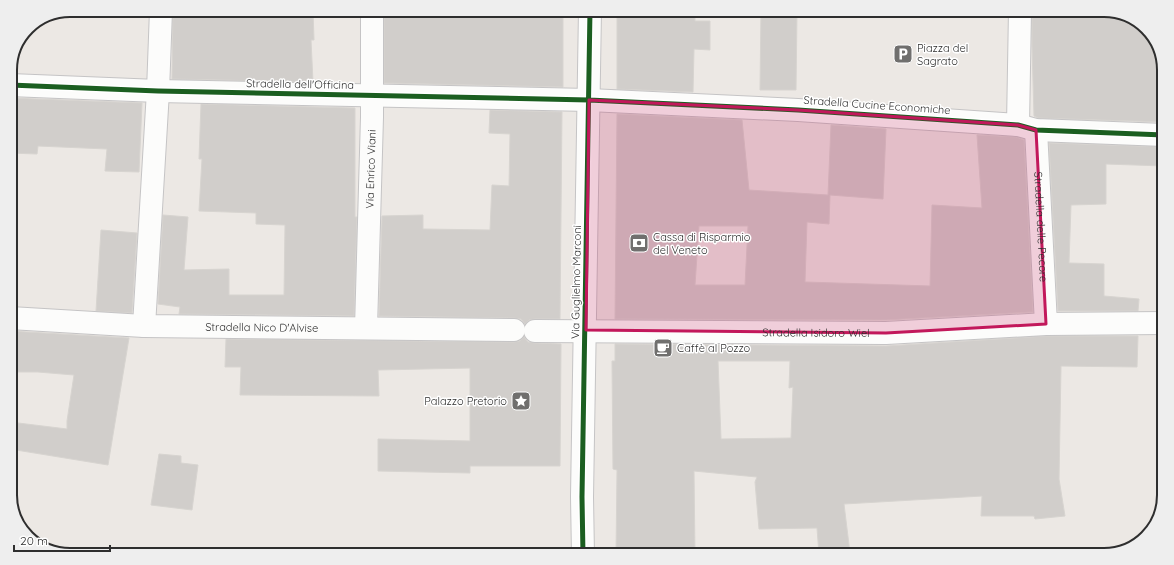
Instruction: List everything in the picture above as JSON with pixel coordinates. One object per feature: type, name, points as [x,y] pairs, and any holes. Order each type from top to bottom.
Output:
[{"type":"street","points":[[144,326],[158,91],[161,17]]},
{"type":"street","name":"Via Enrico Viani","points":[[366,328],[372,117],[372,17]]},
{"type":"street","name":"Via Guglielmo Marconi","points":[[583,548],[582,497],[586,330],[590,17]]},
{"type":"street","name":"Stradella delle Pecore","points":[[1020,17],[1027,128],[1046,324]]},
{"type":"street","name":"Stradella dell'Officina","points":[[17,85],[158,91],[589,100]]},
{"type":"street","name":"Stradella Cucine Economiche","points":[[589,100],[798,110],[1027,128],[1157,135]]},
{"type":"street","name":"Stradella Nico D'Alvise","points":[[17,318],[144,326],[586,330]]},
{"type":"street","name":"Stradella Isidoro Wiel","points":[[586,330],[886,333],[1046,324],[1157,323]]},
{"type":"highlighted area","points":[[589,100],[798,110],[1018,125],[1036,130],[1046,324],[886,333],[586,330]]},
{"type":"building","points":[[173,17],[313,17],[314,40],[311,40],[313,82],[172,79]]},
{"type":"building","points":[[384,17],[563,17],[563,87],[384,83]]},
{"type":"building","points":[[617,17],[695,17],[695,21],[710,21],[710,50],[694,49],[693,92],[617,89]]},
{"type":"building","points":[[761,17],[797,17],[796,90],[760,90]]},
{"type":"building","points":[[1032,17],[1111,17],[1127,22],[1144,35],[1154,53],[1157,67],[1157,122],[1038,118],[1034,116]]},
{"type":"building","points":[[17,98],[142,103],[139,172],[105,171],[107,149],[38,146],[37,154],[17,153]]},
{"type":"building","points":[[201,104],[355,108],[355,217],[357,217],[354,316],[179,314],[180,307],[158,304],[163,215],[188,217],[184,270],[229,269],[229,295],[284,295],[285,225],[256,224],[256,213],[199,211],[202,159],[199,159]]},
{"type":"building","points":[[490,110],[562,112],[560,319],[535,319],[529,320],[525,324],[521,319],[514,318],[379,316],[382,216],[423,215],[423,229],[490,230],[492,185],[509,186],[510,134],[489,133]]},
{"type":"building","points":[[617,114],[742,120],[749,190],[828,195],[831,125],[886,129],[883,199],[830,195],[829,224],[807,222],[805,282],[930,286],[932,205],[982,208],[977,135],[1016,137],[1024,140],[1033,312],[886,320],[615,319]],"holes":[[[699,226],[748,226],[745,285],[695,285]]]},
{"type":"building","points":[[1049,143],[1157,147],[1157,166],[1106,164],[1106,204],[1071,205],[1069,263],[1104,264],[1104,296],[1139,299],[1138,311],[1058,311]]},
{"type":"building","points":[[101,230],[137,233],[132,313],[96,311]]},
{"type":"building","points":[[17,331],[129,338],[108,465],[17,450],[17,423],[67,429],[74,375],[17,372]]},
{"type":"building","points":[[1046,336],[1138,336],[1137,367],[1061,366],[1059,479],[1065,516],[1035,519],[1034,516],[981,516],[982,496],[844,504],[849,548],[819,548],[817,528],[759,529],[755,482],[757,477],[694,471],[695,548],[616,548],[617,470],[613,469],[612,361],[615,361],[615,344],[886,346]],"holes":[[[718,361],[790,361],[789,388],[793,387],[791,438],[721,439]]]},
{"type":"building","points":[[524,337],[528,342],[561,344],[560,466],[470,466],[470,473],[378,471],[378,439],[470,441],[470,368],[378,370],[379,396],[240,395],[241,367],[225,367],[226,339],[514,342],[520,341]]},
{"type":"building","points":[[159,454],[181,456],[181,463],[198,465],[192,510],[151,505]]},
{"type":"cycle path","points":[[583,548],[582,497],[590,17]]},
{"type":"cycle path","points":[[17,85],[158,91],[589,100],[798,110],[1018,125],[1036,130],[1157,135]]},
{"type":"place","name":"Piazza del Sagrato","points":[[903,54]]},
{"type":"place","name":"Cassa di Risparmio del Veneto","points":[[639,243]]},
{"type":"place","name":"Caffè al Pozzo","points":[[663,348]]},
{"type":"place","name":"Palazzo Pretorio","points":[[521,401]]}]
